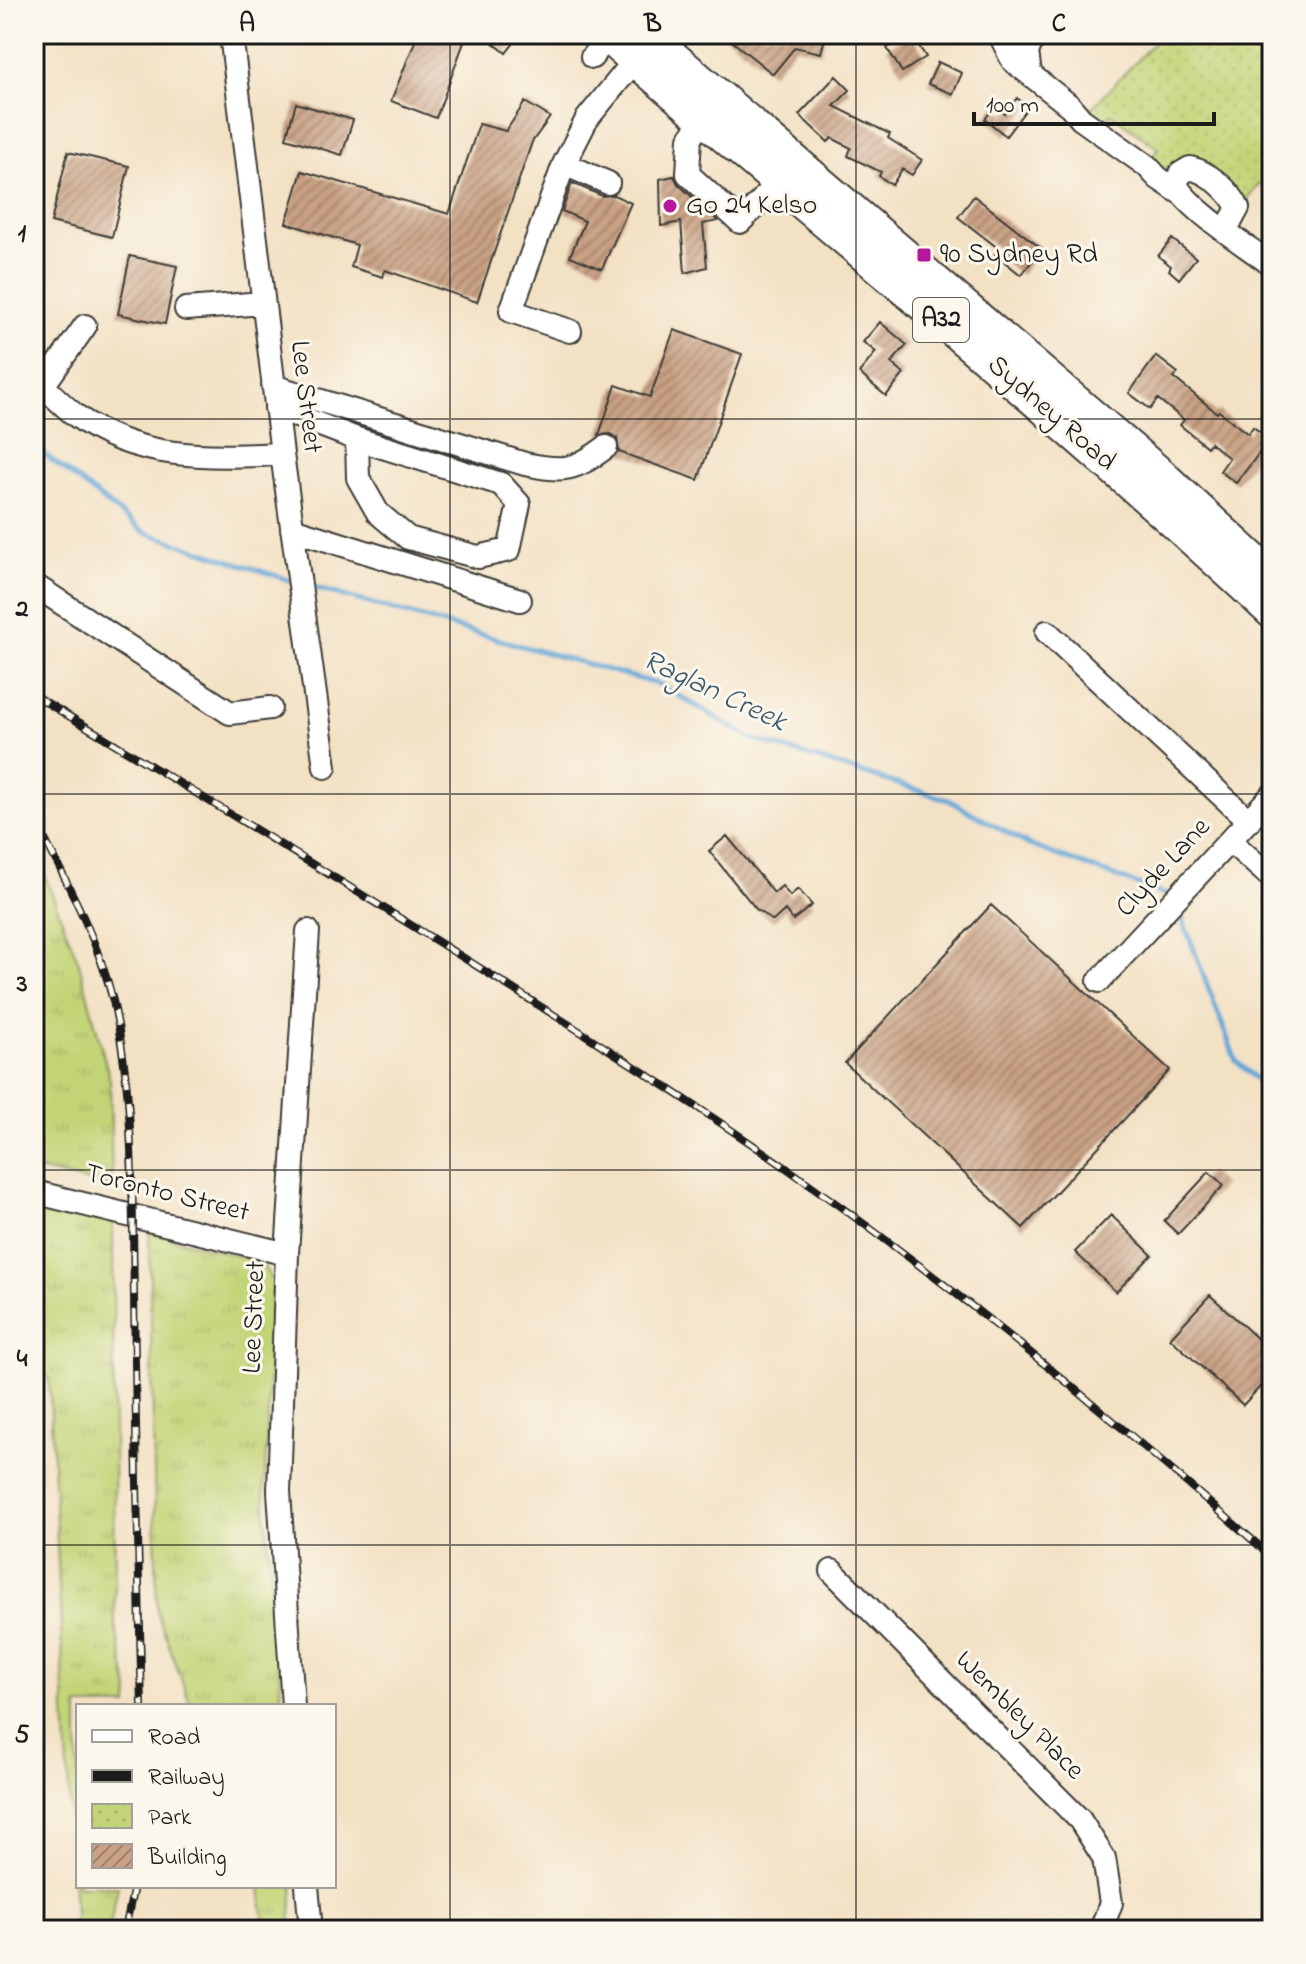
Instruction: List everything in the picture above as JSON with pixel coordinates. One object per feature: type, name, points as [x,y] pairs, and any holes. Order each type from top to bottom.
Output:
[{"type":"highway","name":"Sydney Road","points":[[602,43],[640,47],[1112,432],[1272,577]]},
{"type":"highway","name":"Sydney Road","points":[[640,47],[703,119],[1132,483],[1272,612]]},
{"type":"street","name":"Lee Street","points":[[231,34],[282,454],[325,767]]},
{"type":"street","points":[[1002,34],[1013,61],[1081,119],[1147,166],[1158,178],[1272,265]]},
{"type":"street","points":[[1015,34],[1019,37],[1032,34],[1027,53],[1030,73]]},
{"type":"street","points":[[570,331],[511,311],[564,164],[587,119],[640,47]]},
{"type":"street","points":[[703,119],[690,138],[688,174],[740,222],[776,182]]},
{"type":"street","points":[[564,164],[608,183]]},
{"type":"street","points":[[1147,166],[1201,170],[1233,197],[1238,208],[1226,230]]},
{"type":"street","points":[[1182,194],[1176,185],[1180,174],[1190,168]]},
{"type":"street","points":[[186,309],[263,303]]},
{"type":"street","points":[[85,326],[38,382],[75,415],[107,435],[146,450],[187,456],[282,454]]},
{"type":"street","points":[[275,397],[357,439],[501,484],[519,504],[509,550],[478,557],[408,538],[378,513],[358,478],[357,439]]},
{"type":"street","points":[[275,397],[556,470],[584,464],[606,447]]},
{"type":"street","points":[[292,529],[520,600]]},
{"type":"street","points":[[34,585],[230,713],[270,708]]},
{"type":"street","points":[[1047,632],[1249,821]]},
{"type":"street","name":"Clyde Lane","points":[[1099,981],[1272,795]]},
{"type":"street","points":[[1230,841],[1272,878]]},
{"type":"street","name":"Lee Street","points":[[293,1704],[279,1491],[287,1254],[308,931]]},
{"type":"street","name":"Toronto Street","points":[[34,1192],[287,1254]]},
{"type":"street","name":"Wembley Place","points":[[832,1571],[1080,1820],[1104,1858],[1111,1903],[1101,1930]]},
{"type":"street","points":[[307,1888],[311,1930]]},
{"type":"green space","points":[[1162,34],[1272,34],[1272,171],[1238,208],[1233,197],[1174,169],[1147,166],[1158,148],[1111,114],[1098,131],[1081,119]]},
{"type":"green space","points":[[34,848],[79,963],[110,1080],[112,1187],[34,1169]]},
{"type":"green space","points":[[49,1207],[113,1221],[115,1625],[129,1690],[128,1704],[76,1704],[76,1888],[118,1888],[109,1930],[72,1930],[75,1917],[49,1378],[34,1367],[34,1211]]},
{"type":"green space","points":[[149,1232],[260,1262],[274,1281],[264,1493],[282,1704],[190,1704],[157,1612]]},
{"type":"green space","points":[[260,1888],[294,1888],[290,1924],[277,1929],[264,1925]]},
{"type":"building","points":[[418,34],[467,34],[436,118],[391,101]]},
{"type":"building","points":[[482,34],[521,34],[506,53]]},
{"type":"building","points":[[723,34],[826,34],[821,53],[795,47],[773,74]]},
{"type":"building","points":[[911,34],[926,57],[902,72],[887,48]]},
{"type":"building","points":[[938,62],[962,73],[953,94],[928,84]]},
{"type":"building","points":[[836,76],[850,90],[834,106],[890,134],[888,138],[922,160],[912,175],[902,169],[892,185],[879,176],[881,172],[848,156],[851,148],[832,138],[828,142],[799,115]]},
{"type":"building","points":[[1017,98],[1028,107],[1006,136],[985,119],[995,106],[1005,114]]},
{"type":"building","points":[[525,102],[550,117],[532,142],[477,302],[385,270],[383,277],[351,267],[357,245],[286,223],[302,171],[449,214],[479,124],[506,131]]},
{"type":"building","points":[[296,103],[353,120],[342,155],[286,138]]},
{"type":"building","points":[[68,152],[129,166],[112,237],[51,222]]},
{"type":"building","points":[[674,176],[678,184],[718,221],[703,224],[707,267],[685,273],[681,222],[661,226],[660,179]]},
{"type":"building","points":[[572,183],[602,196],[614,195],[631,203],[602,269],[570,256],[585,221],[562,211]]},
{"type":"building","points":[[974,196],[1042,249],[1021,275],[995,254],[999,249],[958,217]]},
{"type":"building","points":[[1172,239],[1196,258],[1179,279],[1169,270],[1171,266],[1158,256]]},
{"type":"building","points":[[130,256],[177,266],[165,324],[118,314]]},
{"type":"building","points":[[880,322],[907,345],[891,363],[904,374],[886,396],[859,373],[876,352],[863,342]]},
{"type":"building","points":[[674,330],[742,354],[698,480],[619,452],[617,438],[611,434],[599,435],[616,385],[650,397]]},
{"type":"building","points":[[1156,356],[1178,373],[1174,378],[1217,413],[1219,411],[1248,434],[1253,427],[1270,439],[1236,483],[1220,471],[1229,458],[1210,443],[1207,447],[1180,425],[1184,420],[1158,399],[1150,409],[1129,393]]},
{"type":"building","points":[[727,836],[774,893],[782,886],[790,896],[798,889],[812,905],[793,920],[785,910],[773,921],[756,909],[709,851]]},
{"type":"building","points":[[991,905],[1170,1070],[1023,1228],[845,1063]]},
{"type":"building","points":[[1209,1172],[1224,1185],[1178,1234],[1164,1221]]},
{"type":"building","points":[[1111,1215],[1152,1255],[1116,1292],[1075,1252]]},
{"type":"building","points":[[1210,1295],[1272,1352],[1272,1374],[1243,1405],[1170,1338]]},
{"type":"waterway","name":"Raglan Creek","points":[[34,446],[144,532],[292,581]]},
{"type":"waterway","name":"Raglan Creek","points":[[305,585],[661,685],[750,738],[949,800],[1029,845],[1169,896]]},
{"type":"waterway","name":"Raglan Creek","points":[[1177,905],[1236,1061],[1272,1093]]},
{"type":"railway","points":[[34,695],[494,977],[783,1165],[996,1325],[1108,1416],[1272,1557]]},
{"type":"railway","points":[[34,818],[79,907],[98,953],[113,1001],[125,1074],[132,1184],[142,1704]]},
{"type":"railway","points":[[125,1930],[134,1888]]},
{"type":"place","name":"Go 24 Kelso","points":[[670,206]]},
{"type":"place","name":"90 Sydney Rd","points":[[924,255]]}]
